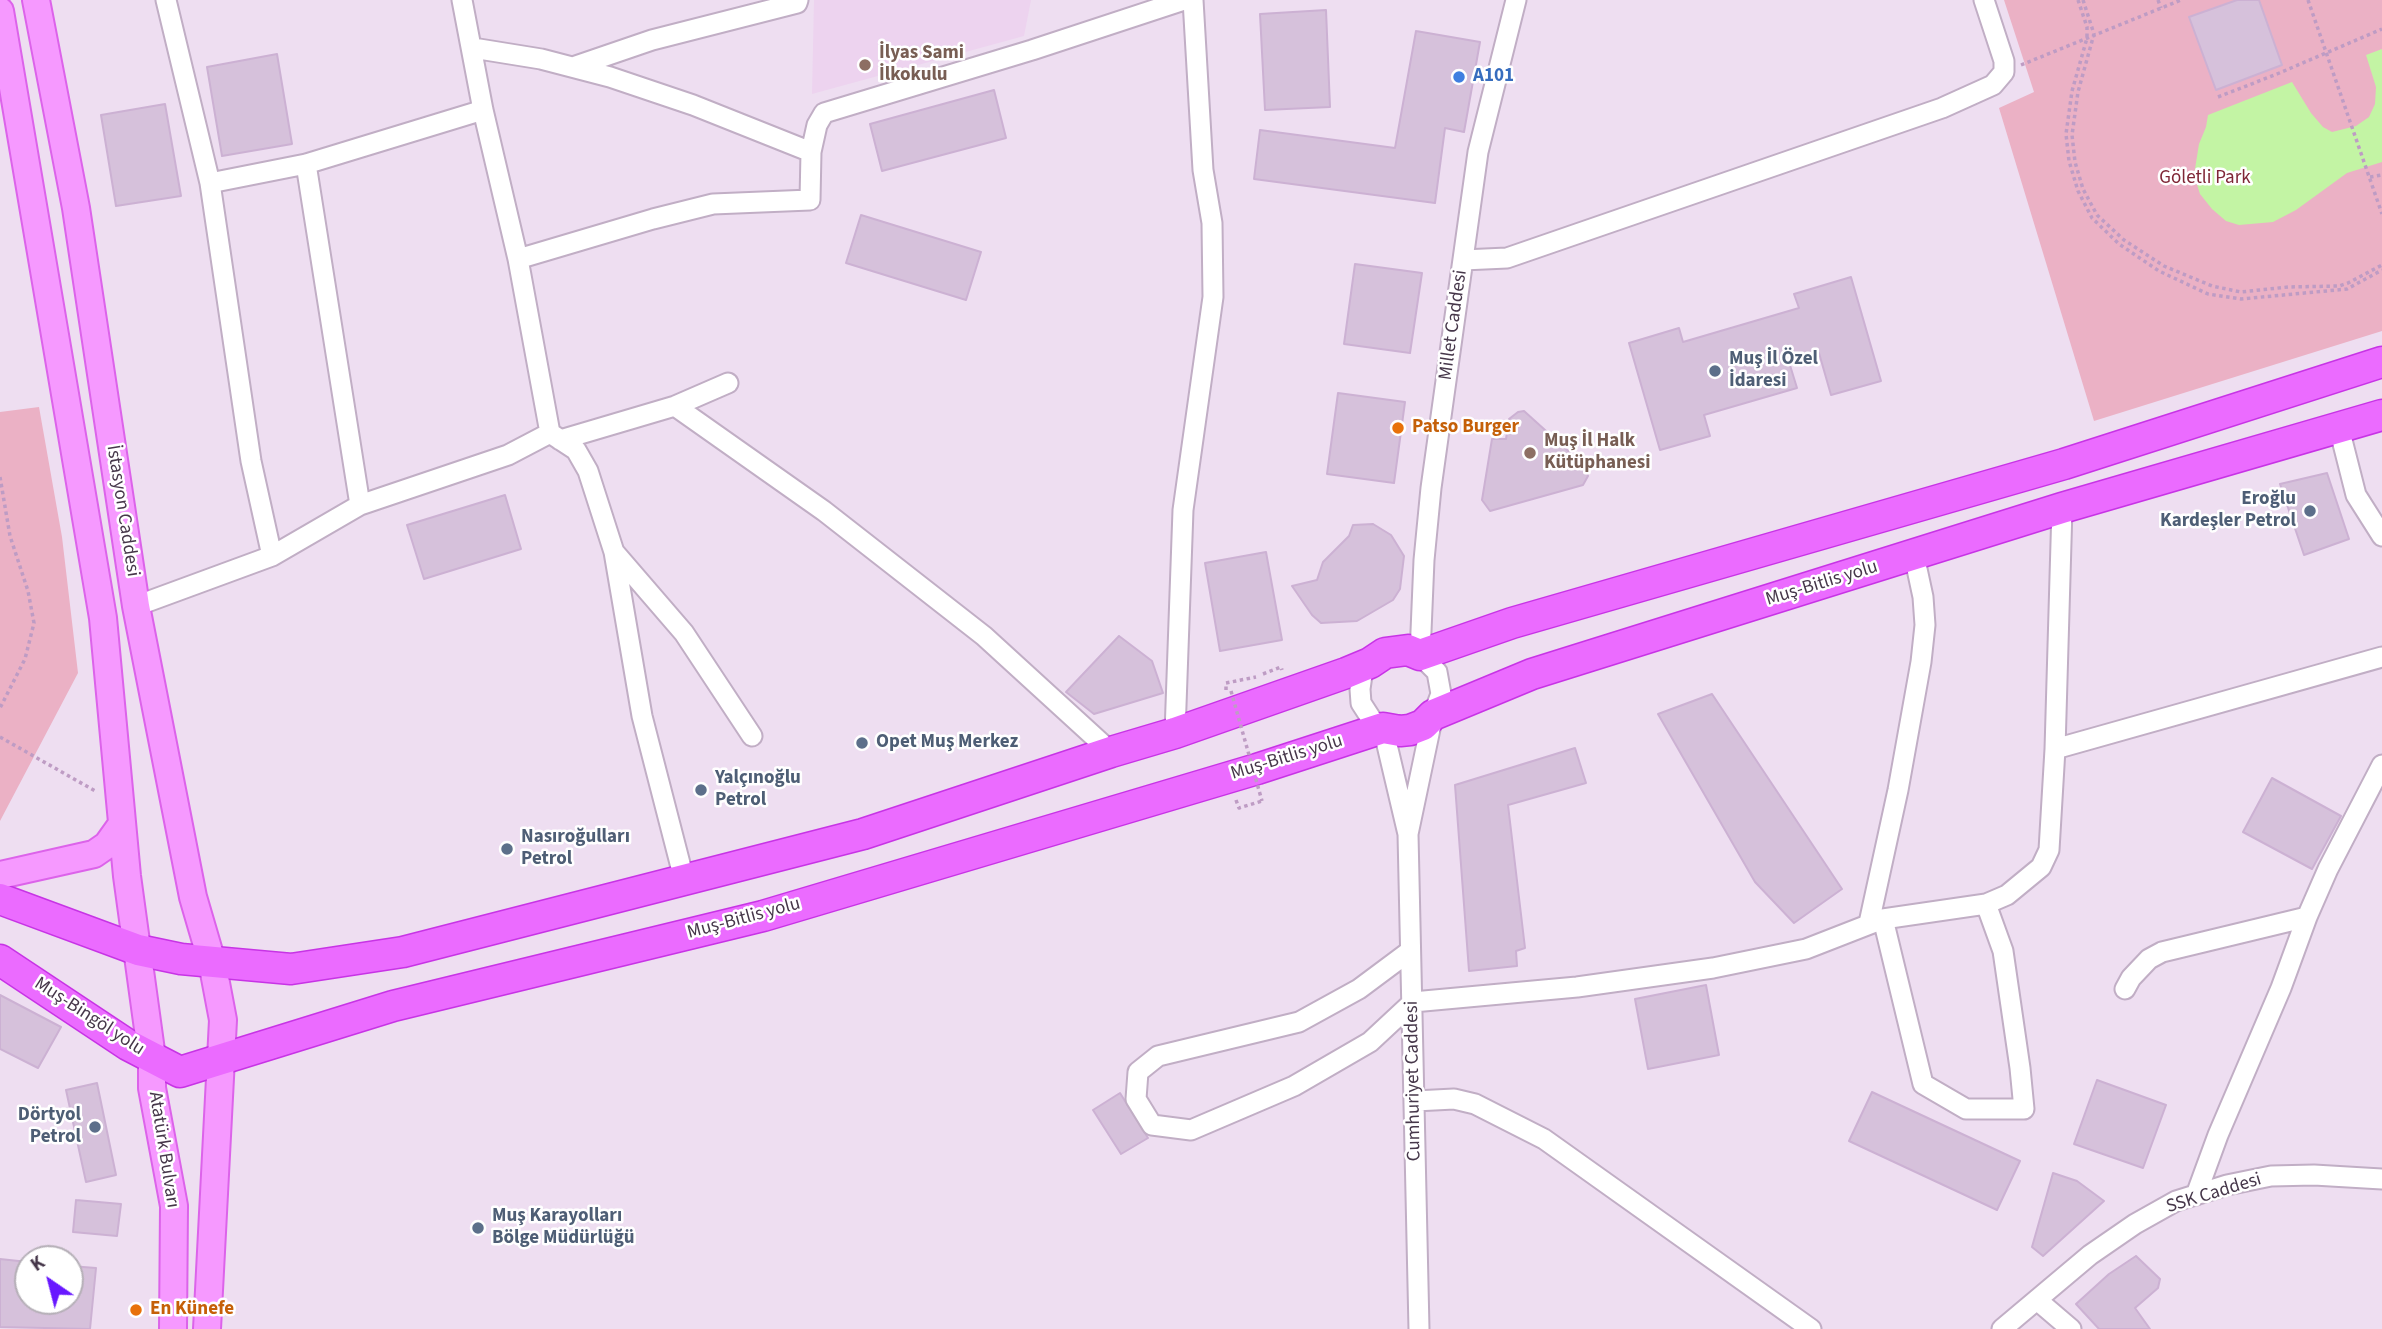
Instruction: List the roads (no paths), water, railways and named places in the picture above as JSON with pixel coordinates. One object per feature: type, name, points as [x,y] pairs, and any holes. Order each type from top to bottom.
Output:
[{"type":"highway","points":[[0,899],[138,950],[181,958],[291,968],[402,952],[863,834],[1175,733],[1370,663],[1385,653],[1408,650],[1420,655],[1512,623],[2064,464],[2382,362]]},
{"type":"highway","name":"Muş-Bitlis yolu","points":[[180,1072],[393,1006],[763,916],[1257,769],[1383,728],[1400,732],[1410,730],[1423,725],[1433,715],[1532,674],[2062,508],[2382,415]]},
{"type":"highway","name":"Muş-Bingöl yolu","points":[[0,960],[128,1045],[180,1072]]},
{"type":"main road","name":"İstasyon Caddesi","points":[[36,0],[76,208],[136,606],[193,897],[212,962],[223,1020],[222,1060]]},
{"type":"main road","name":"İstasyon Caddesi","points":[[0,11],[103,618],[127,876],[145,1014]]},
{"type":"main road","points":[[0,875],[94,854],[107,845],[121,815]]},
{"type":"main road","name":"Atatürk Bulvarı","points":[[145,1014],[152,1058],[152,1087],[174,1206],[173,1329]]},
{"type":"main road","points":[[207,1329],[222,1060]]},
{"type":"street","points":[[166,0],[210,183],[251,461],[272,556]]},
{"type":"street","points":[[463,0],[483,110],[555,436],[576,450],[588,471],[614,552],[642,716],[684,879]]},
{"type":"street","points":[[573,67],[652,40],[797,3],[798,0]]},
{"type":"street","points":[[518,259],[713,204],[810,200],[811,152],[817,125],[824,113],[1032,50],[1184,0]]},
{"type":"street","points":[[1175,733],[1183,510],[1213,297],[1212,223],[1203,170],[1193,0]]},
{"type":"street","name":"Millet Caddesi","points":[[1420,655],[1424,560],[1431,488],[1478,152],[1516,0]]},
{"type":"street","points":[[1463,260],[1507,258],[1941,108],[1993,85],[2004,72],[2004,61],[1983,0]]},
{"type":"street","points":[[473,48],[541,58],[573,67],[692,105],[811,152]]},
{"type":"street","points":[[210,183],[306,164],[483,110]]},
{"type":"street","points":[[306,164],[360,505]]},
{"type":"street","points":[[136,606],[272,556],[360,505],[508,455],[555,436],[675,406],[728,383]]},
{"type":"street","points":[[675,406],[824,511],[984,636],[1111,752]]},
{"type":"street","points":[[2339,428],[2356,495],[2382,536]]},
{"type":"street","points":[[1410,951],[1359,989],[1299,1022],[1158,1056],[1138,1072],[1136,1099],[1152,1125],[1191,1130],[1294,1086],[1370,1042],[1413,1002],[1577,987],[1713,968],[1806,949],[1876,921],[1986,904],[2007,895],[2041,867],[2049,850],[2055,749],[2062,508]]},
{"type":"street","points":[[614,552],[684,633],[752,736]]},
{"type":"street","points":[[1914,555],[1923,597],[1925,625],[1876,921],[1923,1084],[1966,1109],[2024,1109],[2003,951],[1986,904]]},
{"type":"street","name":"Cumhuriyet Caddesi","points":[[1408,834],[1433,715],[1441,694],[1437,672],[1420,655]]},
{"type":"street","points":[[2055,749],[2382,657]]},
{"type":"street","name":"Cumhuriyet Caddesi","points":[[1370,663],[1362,675],[1361,703],[1372,720],[1383,728],[1408,834],[1419,1329]]},
{"type":"street","points":[[2196,1195],[2218,1135],[2281,988],[2307,917],[2328,869],[2382,765]]},
{"type":"street","points":[[2125,989],[2131,978],[2149,960],[2162,953],[2307,917]]},
{"type":"street","points":[[1415,1101],[1454,1099],[1475,1104],[1544,1139],[1811,1329]]},
{"type":"street","name":"SSK Caddesi","points":[[2002,1329],[2090,1255],[2135,1224],[2176,1201],[2271,1176],[2314,1175],[2382,1179]]},
{"type":"street","points":[[2036,1300],[2071,1329]]},
{"type":"place","name":"İlyas Sami İlkokulu","points":[[865,65]]},
{"type":"place","name":"A101","points":[[1459,77]]},
{"type":"place","name":"Muş İl Özel İdaresi","points":[[1715,371]]},
{"type":"place","name":"Patso Burger","points":[[1398,428]]},
{"type":"place","name":"Muş İl Halk Kütüphanesi","points":[[1530,453]]},
{"type":"place","name":"Eroğlu Kardeşler Petrol","points":[[2310,511]]},
{"type":"place","name":"Opet Muş Merkez","points":[[862,743]]},
{"type":"place","name":"Yalçınoğlu Petrol","points":[[701,790]]},
{"type":"place","name":"Nasıroğulları Petrol","points":[[507,849]]},
{"type":"place","name":"Dörtyol Petrol","points":[[95,1127]]},
{"type":"place","name":"Muş Karayolları Bölge Müdürlüğü","points":[[478,1228]]},
{"type":"place","name":"En Künefe","points":[[136,1310]]},
{"type":"park label","name":"Göletli Park","points":[[2205,179]]}]
